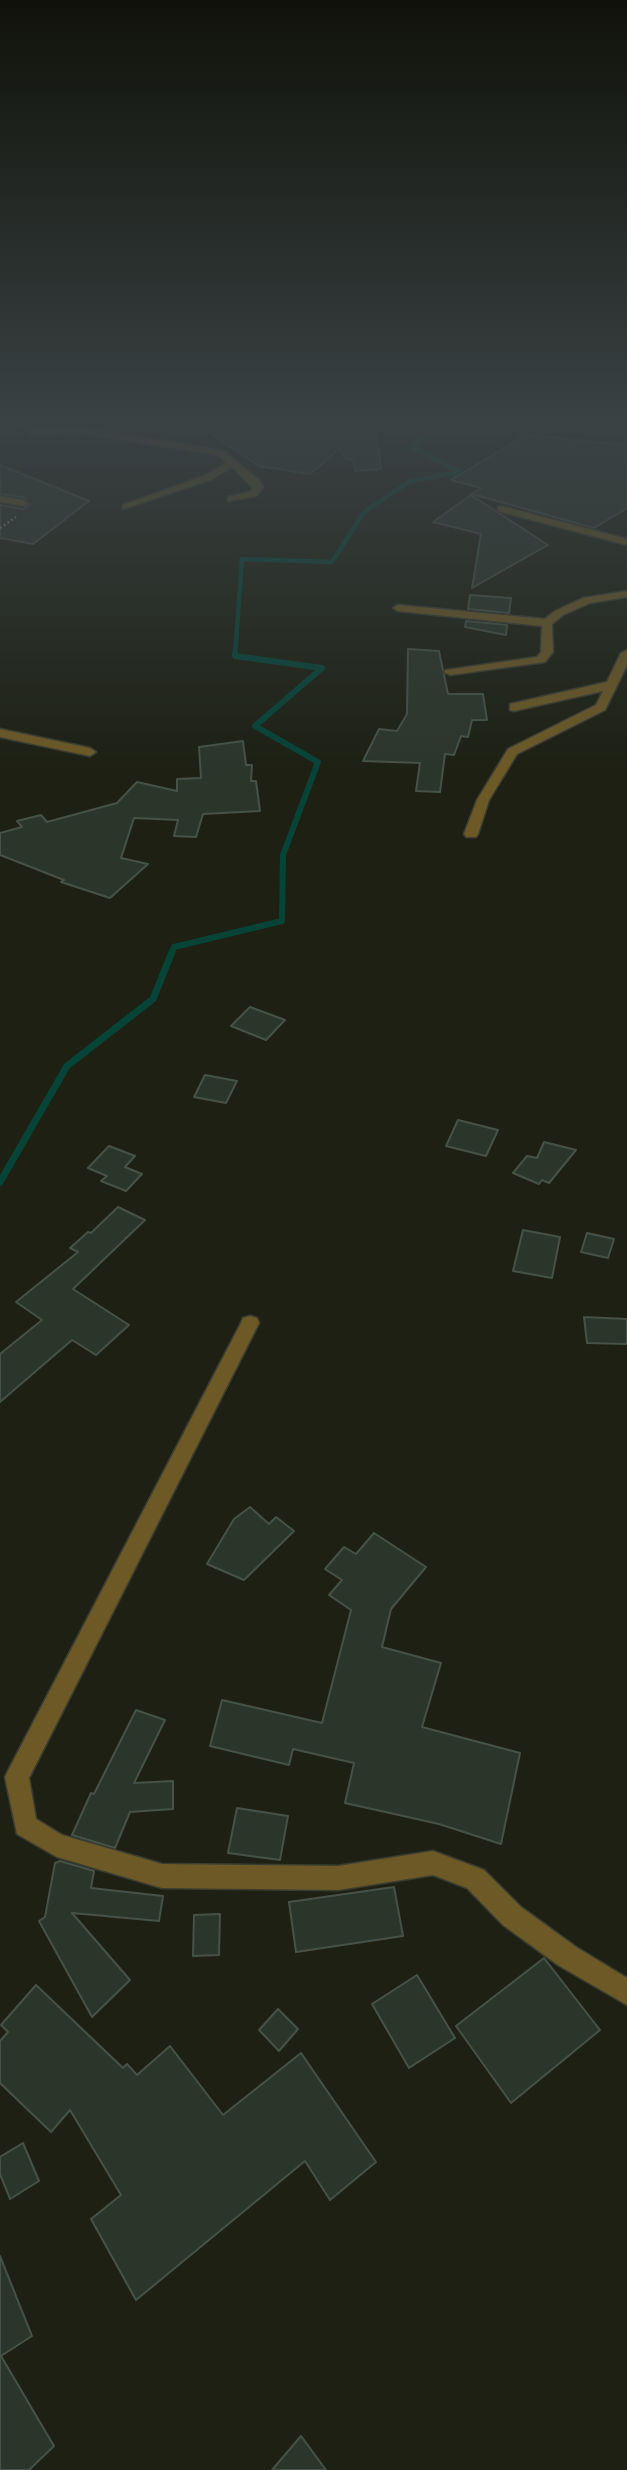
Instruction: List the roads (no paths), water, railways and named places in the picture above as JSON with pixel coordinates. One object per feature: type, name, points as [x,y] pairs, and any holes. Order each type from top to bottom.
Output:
[{"type":"street","points":[[609,537],[627,542]]},
{"type":"street","points":[[398,608],[547,622],[559,612],[587,600],[627,594]]},
{"type":"street","points":[[450,672],[541,660],[547,652],[547,622]]},
{"type":"street","points":[[471,834],[483,800],[512,752],[601,707],[627,653]]},
{"type":"street","points":[[514,707],[589,692],[613,684]]},
{"type":"street","points":[[0,733],[90,752]]},
{"type":"street","points":[[250,1323],[17,1777],[25,1826],[57,1845],[162,1876],[338,1878],[433,1863],[475,1879],[512,1916],[567,1956],[627,1992]]},
{"type":"waterway","points":[[235,655],[242,559],[332,562],[348,537]]},
{"type":"waterway","points":[[171,954],[174,947],[282,921],[283,855],[318,762],[255,726],[322,668],[235,655]]},
{"type":"waterway","points":[[0,1182],[67,1066],[153,999],[172,952]]}]
